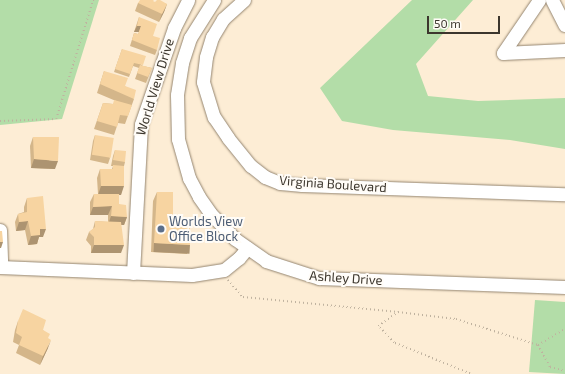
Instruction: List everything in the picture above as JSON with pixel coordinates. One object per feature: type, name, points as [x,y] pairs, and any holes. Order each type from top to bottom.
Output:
[{"type":"street","name":"World View Drive","points":[[133,273],[141,124],[174,28],[188,0]]},
{"type":"street","name":"Ashley Drive","points":[[214,0],[190,38],[182,63],[177,94],[178,139],[189,178],[199,197],[222,227],[247,248],[284,269],[319,278],[565,287]]},
{"type":"street","name":"Virginia Boulevard","points":[[244,0],[223,19],[212,37],[206,57],[203,82],[214,117],[228,138],[251,166],[265,177],[280,183],[302,185],[565,194]]},
{"type":"street","points":[[539,0],[503,53],[565,50]]},
{"type":"street","points":[[552,0],[565,25]]},
{"type":"street","points":[[0,230],[1,267],[192,276],[224,270],[239,258],[247,248]]},
{"type":"path","points":[[0,121],[56,119],[93,0]]},
{"type":"path","points":[[224,270],[227,279],[243,297],[456,319],[538,345],[550,366],[565,371]]},
{"type":"path","points":[[398,312],[378,326],[394,342],[470,374]]},
{"type":"path","points":[[538,345],[565,329]]},
{"type":"green space","points":[[0,0],[99,0],[62,119],[0,125]]},
{"type":"green space","points":[[412,0],[473,0],[416,64],[428,96],[478,101],[565,98],[565,149],[510,140],[393,130],[342,121],[320,88]]},
{"type":"green space","points":[[535,300],[565,302],[565,374],[529,372]]},
{"type":"building","points":[[140,0],[154,0],[153,1],[155,2],[160,0],[167,4],[162,14],[138,3]]},
{"type":"building","points":[[139,17],[157,24],[153,36],[160,38],[157,50],[132,40],[134,33],[138,34],[141,26],[137,26]]},
{"type":"building","points":[[122,49],[146,56],[143,65],[134,63],[130,74],[115,69]]},
{"type":"building","points":[[140,65],[152,68],[148,77],[137,73]]},
{"type":"building","points":[[104,71],[128,78],[125,86],[136,90],[134,99],[100,84]]},
{"type":"building","points":[[114,100],[132,105],[128,116],[120,115],[117,127],[97,121],[103,103],[113,104]]},
{"type":"building","points":[[95,135],[114,138],[111,158],[92,155]]},
{"type":"building","points":[[33,137],[59,137],[58,161],[34,159]]},
{"type":"building","points":[[115,150],[126,151],[125,162],[113,160]]},
{"type":"building","points":[[113,165],[124,166],[124,186],[101,186],[100,169],[113,169]]},
{"type":"building","name":"Worlds View Office Block","points":[[157,192],[173,192],[173,226],[190,228],[190,245],[154,243]]},
{"type":"building","points":[[94,194],[119,194],[119,204],[126,205],[127,217],[111,216],[112,206],[93,207]]},
{"type":"building","points":[[43,196],[46,229],[40,229],[40,235],[31,236],[28,221],[19,222],[18,214],[27,212],[27,198]]},
{"type":"building","points":[[95,221],[121,222],[124,245],[94,245],[94,237],[89,232],[95,227]]},
{"type":"building","points":[[0,231],[2,231],[3,242],[0,242]]},
{"type":"building","points":[[23,309],[46,320],[43,330],[50,334],[48,338],[51,340],[43,356],[19,345],[22,337],[16,333],[18,321]]},
{"type":"place","name":"Worlds View Office Block","points":[[161,229]]}]
